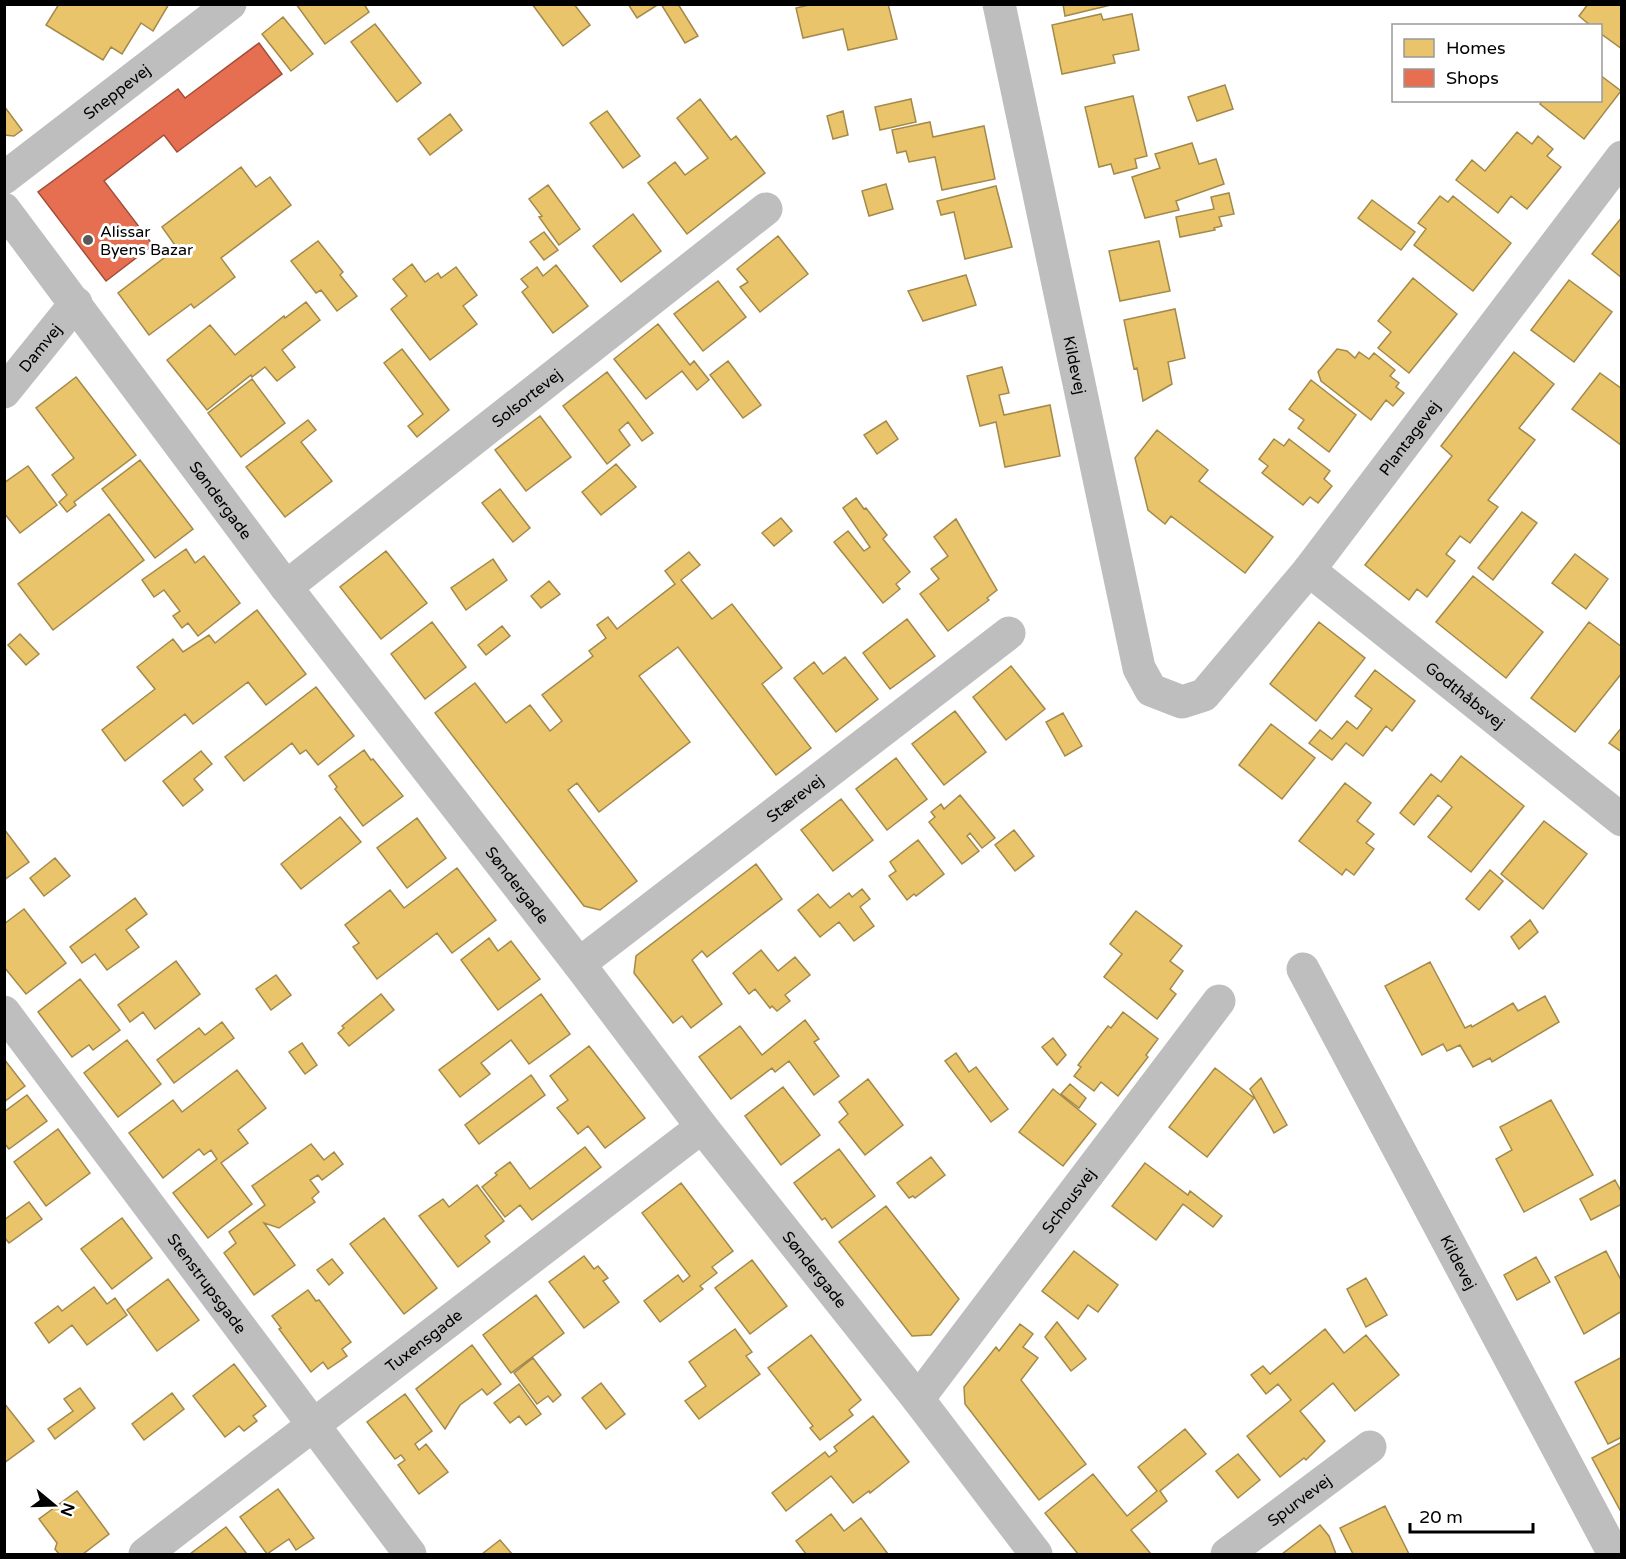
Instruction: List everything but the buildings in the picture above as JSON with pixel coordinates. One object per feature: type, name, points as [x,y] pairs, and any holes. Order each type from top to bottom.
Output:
[{"type":"street","name":"Sneppevej","points":[[4,178],[230,4]]},
{"type":"street","name":"Kildevej","points":[[999,4],[1139,668],[1151,690],[1182,702]]},
{"type":"street","name":"Plantagevej","points":[[1182,702],[1204,695],[1309,570],[1622,157]]},
{"type":"street","name":"Søndergade","points":[[4,209],[286,587],[579,964],[702,1127],[918,1399],[1036,1554]]},
{"type":"street","name":"Solsortevej","points":[[286,587],[766,209]]},
{"type":"street","name":"Damvej","points":[[4,392],[76,303]]},
{"type":"street","name":"Godthåbsvej","points":[[1309,570],[1622,820]]},
{"type":"street","name":"Stærevej","points":[[579,964],[1009,633]]},
{"type":"street","name":"Kildevej","points":[[1303,969],[1614,1554]]},
{"type":"street","name":"Schousvej","points":[[918,1399],[1219,1001]]},
{"type":"street","name":"Stenstrupsgade","points":[[4,1012],[410,1554]]},
{"type":"street","name":"Tuxensgade","points":[[146,1554],[702,1127]]},
{"type":"street","name":"Spurvevej","points":[[1227,1554],[1370,1447]]},
{"type":"place","name":"Alissar Byens Bazar","points":[[88,240]]}]
